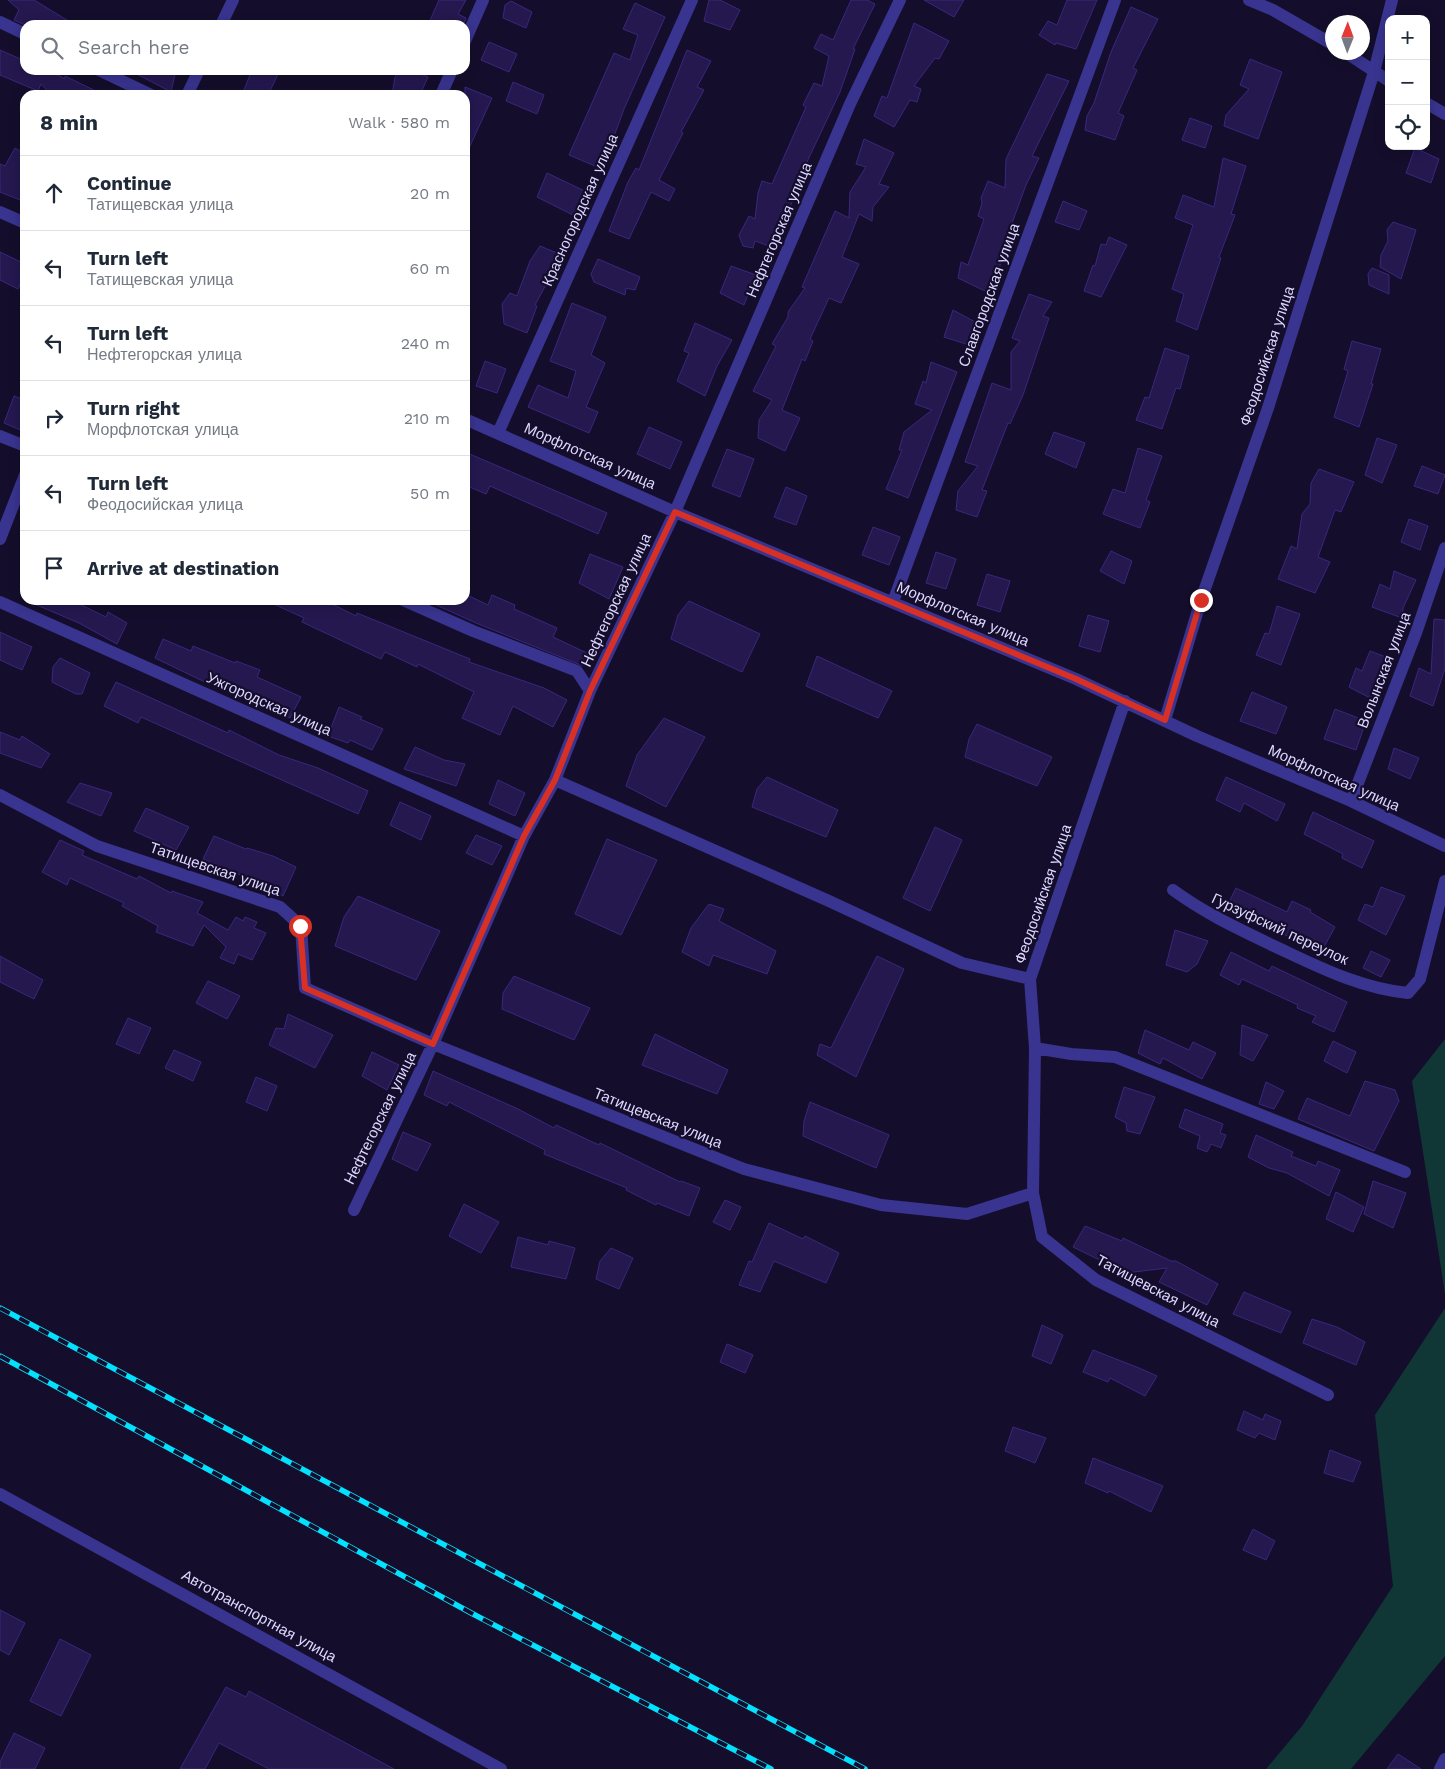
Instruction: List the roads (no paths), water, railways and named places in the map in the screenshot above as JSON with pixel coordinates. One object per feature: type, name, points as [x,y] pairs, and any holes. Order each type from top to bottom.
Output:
[{"type":"street","points":[[223,20],[233,0]]},
{"type":"street","points":[[470,30],[483,0]]},
{"type":"street","name":"Красногородская улица","points":[[498,433],[692,0]]},
{"type":"street","name":"Нефтегорская улица","points":[[354,1210],[433,1044],[524,836],[555,780],[590,691],[675,512],[850,104],[900,0]]},
{"type":"street","name":"Славгородская улица","points":[[892,602],[1115,0]]},
{"type":"street","points":[[1248,0],[1273,10],[1325,40]]},
{"type":"street","name":"Феодосийская улица","points":[[1165,720],[1201,600],[1268,408],[1374,72],[1392,0]]},
{"type":"street","points":[[0,22],[20,32]]},
{"type":"street","points":[[1357,60],[1385,79]]},
{"type":"street","points":[[109,75],[141,90]]},
{"type":"street","points":[[189,90],[197,75]]},
{"type":"street","points":[[443,90],[450,75]]},
{"type":"street","points":[[1429,105],[1445,114]]},
{"type":"street","points":[[0,212],[20,221]]},
{"type":"street","name":"Морфлотская улица","points":[[470,421],[675,512],[1125,701],[1203,739],[1351,802],[1445,846]]},
{"type":"street","points":[[0,436],[20,444]]},
{"type":"street","points":[[0,538],[20,488]]},
{"type":"street","name":"Волынская улица","points":[[1351,802],[1416,633],[1445,548]]},
{"type":"street","name":"Ужгородская улица","points":[[0,602],[524,836]]},
{"type":"street","points":[[413,605],[472,631],[577,671],[590,691]]},
{"type":"street","name":"Феодосийская улица","points":[[1033,1193],[1035,1048],[1030,980],[1125,701]]},
{"type":"street","points":[[555,780],[829,901],[962,963],[1030,980]]},
{"type":"street","name":"Татищевская улица","points":[[0,795],[97,846],[280,907],[300,926],[305,988],[433,1044],[744,1169],[881,1205],[967,1214],[1033,1193],[1042,1237],[1096,1280],[1328,1395]]},
{"type":"street","name":"Гурзуфский переулок","points":[[1173,890],[1203,912],[1336,976],[1389,991],[1408,993],[1420,979],[1445,881]]},
{"type":"street","points":[[1035,1048],[1071,1054],[1114,1057],[1405,1172]]},
{"type":"street","name":"Автотранспортная улица","points":[[0,1494],[501,1769]]},
{"type":"railway","points":[[0,1308],[865,1769]]},
{"type":"railway","points":[[0,1356],[473,1614],[771,1769]]}]
